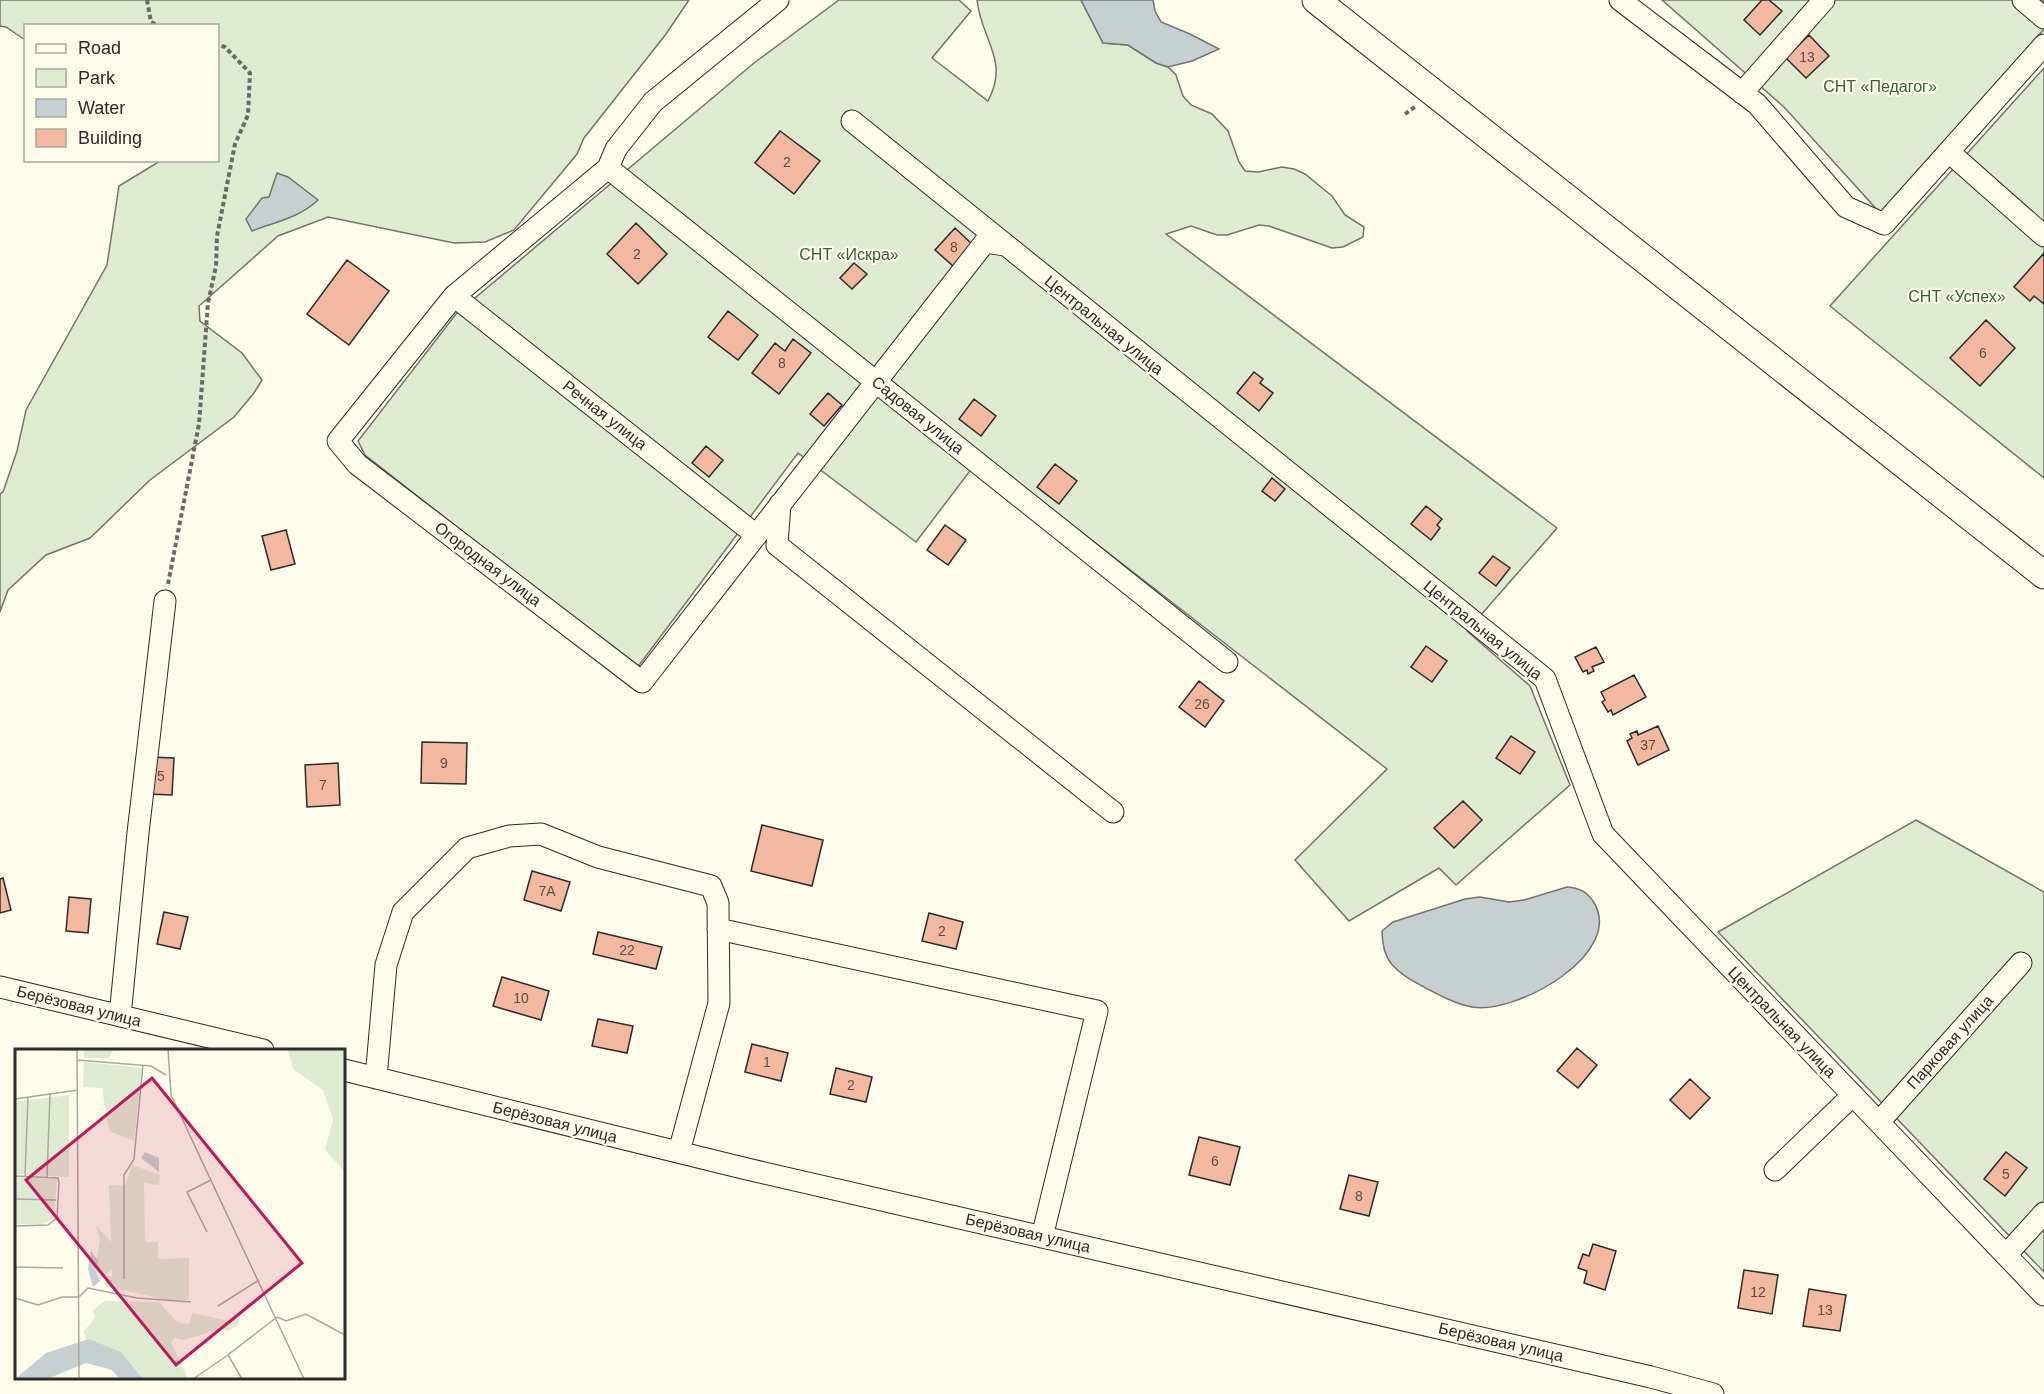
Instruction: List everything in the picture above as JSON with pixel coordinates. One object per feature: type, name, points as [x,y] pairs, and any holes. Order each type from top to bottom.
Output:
[{"type":"main road","points":[[1316,0],[2044,575]]},
{"type":"street","points":[[454,296],[608,168],[616,149],[653,102],[778,0]]},
{"type":"street","points":[[1620,0],[1757,104],[1846,207],[1884,224],[2044,45]]},
{"type":"street","points":[[1742,93],[1824,0]]},
{"type":"street","points":[[2023,0],[2044,18]]},
{"type":"street","name":"Центральная улица","points":[[852,121],[1545,679],[1603,834],[2044,1295]]},
{"type":"street","points":[[1949,152],[2044,236]]},
{"type":"street","name":"Садовая улица","points":[[608,168],[1227,662]]},
{"type":"street","points":[[756,534],[985,242],[1005,245]]},
{"type":"street","name":"Огородная улица","points":[[454,296],[338,441],[357,464],[642,682],[756,534]]},
{"type":"street","name":"Речная улица","points":[[454,296],[756,534]]},
{"type":"street","points":[[780,504],[777,545],[1113,812]]},
{"type":"street","points":[[120,1016],[138,833],[165,601]]},
{"type":"street","points":[[376,1078],[386,965],[403,912],[467,848],[509,837],[541,834],[598,857],[711,886],[718,903],[719,1003],[679,1152]]},
{"type":"street","points":[[718,929],[1097,1011],[1042,1237]]},
{"type":"street","name":"Парковая улица","points":[[1879,1122],[2021,963]]},
{"type":"street","name":"Берёзовая улица","points":[[0,987],[259,1049]]},
{"type":"street","name":"Берёзовая улица","points":[[345,1070],[679,1152],[1640,1374],[1713,1394]]},
{"type":"street","points":[[1775,1170],[1852,1095]]},
{"type":"street","points":[[2006,1255],[2044,1213]]},
{"type":"path","points":[[147,0],[151,22],[155,24]]},
{"type":"path","points":[[165,601],[199,424],[208,303],[216,266],[217,236],[235,144],[248,115],[250,73],[225,47],[219,45]]},
{"type":"green space","points":[[0,0],[689,0],[666,34],[584,138],[577,154],[514,230],[485,242],[454,243],[328,217],[278,236],[199,306],[200,321],[242,353],[262,380],[254,393],[234,417],[150,480],[90,538],[46,555],[8,590],[0,612],[0,494],[3,492],[17,451],[26,410],[107,265],[119,186],[158,162],[219,162],[219,24],[24,24],[24,39],[6,27],[0,26]]},
{"type":"green space","name":"СНТ «Искра»","points":[[839,0],[959,0],[971,11],[932,58],[988,101],[994,87],[995,62],[977,0],[1081,0],[1103,43],[1128,45],[1156,63],[1168,67],[1176,75],[1183,96],[1191,105],[1212,114],[1228,131],[1239,162],[1245,171],[1258,172],[1282,167],[1305,174],[1332,196],[1345,215],[1364,227],[1363,237],[1343,247],[1332,248],[1269,226],[1259,225],[1227,235],[1217,235],[1191,226],[1166,234],[1557,528],[1467,631],[1530,686],[1570,785],[1456,885],[1439,868],[1349,921],[1295,860],[1387,769],[982,455],[916,542],[798,453],[637,668],[365,455],[358,441],[456,314],[754,63]]},
{"type":"green space","name":"СНТ «Педагог»","points":[[1662,0],[2044,0],[2044,29],[1881,214],[1784,107]]},
{"type":"green space","name":"СНТ «Успех»","points":[[2044,68],[2044,478],[1830,306]]},
{"type":"green space","points":[[1916,820],[2044,892],[2044,1272],[1718,932]]},
{"type":"water","points":[[1081,0],[1153,0],[1155,11],[1161,22],[1219,49],[1192,61],[1168,67],[1156,63],[1128,45],[1103,43]]},
{"type":"water","points":[[277,173],[288,177],[318,200],[295,215],[252,231],[246,219],[262,198],[269,197]]},
{"type":"water","points":[[1567,887],[1582,891],[1593,901],[1599,921],[1595,941],[1581,960],[1539,991],[1491,1007],[1466,1006],[1405,976],[1388,959],[1382,931],[1393,922],[1465,899],[1480,897],[1509,902],[1524,900]]},
{"type":"building","points":[[1762,0],[1769,0],[1782,11],[1760,35],[1744,20]]},
{"type":"building","points":[[1809,35],[1829,56],[1806,78],[1786,58]]},
{"type":"building","points":[[780,131],[820,161],[794,194],[755,163]]},
{"type":"building","points":[[636,223],[667,254],[638,284],[607,254]]},
{"type":"building","points":[[955,228],[973,245],[953,266],[935,250]]},
{"type":"building","points":[[2044,253],[2044,304],[2034,296],[2030,301],[2014,287]]},
{"type":"building","points":[[347,260],[389,291],[349,345],[307,314]]},
{"type":"building","points":[[854,263],[867,274],[852,289],[840,278]]},
{"type":"building","points":[[728,311],[758,335],[738,360],[708,337]]},
{"type":"building","points":[[1986,320],[2015,348],[1980,386],[1950,358]]},
{"type":"building","points":[[793,339],[811,353],[779,394],[752,373],[775,343],[785,351]]},
{"type":"building","points":[[1254,372],[1263,379],[1260,383],[1273,393],[1259,411],[1237,393]]},
{"type":"building","points":[[828,393],[842,405],[824,426],[810,414]]},
{"type":"building","points":[[974,399],[996,416],[981,436],[959,419]]},
{"type":"building","points":[[706,446],[723,460],[709,477],[692,463]]},
{"type":"building","points":[[1055,464],[1077,481],[1059,504],[1037,487]]},
{"type":"building","points":[[1272,478],[1285,489],[1275,501],[1262,491]]},
{"type":"building","points":[[1426,506],[1442,519],[1437,525],[1440,528],[1431,540],[1411,524]]},
{"type":"building","points":[[945,525],[966,540],[948,565],[927,550]]},
{"type":"building","points":[[286,530],[295,564],[271,570],[262,536]]},
{"type":"building","points":[[1493,556],[1510,568],[1496,586],[1479,573]]},
{"type":"building","points":[[1426,646],[1447,661],[1432,682],[1411,667]]},
{"type":"building","points":[[1596,647],[1604,662],[1592,667],[1594,671],[1588,674],[1587,670],[1583,672],[1575,657]]},
{"type":"building","points":[[1634,675],[1646,697],[1613,715],[1611,710],[1608,712],[1602,702],[1605,700],[1601,692]]},
{"type":"building","points":[[1199,681],[1224,701],[1205,727],[1179,707]]},
{"type":"building","points":[[1658,726],[1669,750],[1638,765],[1627,741],[1632,738],[1630,734],[1637,731],[1638,735]]},
{"type":"building","points":[[1511,736],[1535,752],[1520,774],[1496,758]]},
{"type":"building","points":[[422,742],[467,743],[466,784],[421,783]]},
{"type":"building","points":[[149,757],[174,758],[172,795],[147,794]]},
{"type":"building","points":[[338,763],[340,805],[307,807],[305,765]]},
{"type":"building","points":[[1463,801],[1482,820],[1454,848],[1434,828]]},
{"type":"building","points":[[762,825],[823,840],[812,886],[751,871]]},
{"type":"building","points":[[532,871],[570,882],[561,911],[524,900]]},
{"type":"building","points":[[3,878],[11,910],[0,913],[0,879]]},
{"type":"building","points":[[69,897],[91,899],[88,933],[66,931]]},
{"type":"building","points":[[164,912],[188,917],[180,949],[157,944]]},
{"type":"building","points":[[929,913],[963,922],[956,949],[922,941]]},
{"type":"building","points":[[598,932],[662,947],[656,969],[593,954]]},
{"type":"building","points":[[502,977],[549,991],[541,1020],[493,1006]]},
{"type":"building","points":[[598,1019],[633,1026],[627,1053],[592,1046]]},
{"type":"building","points":[[752,1044],[788,1053],[781,1081],[745,1072]]},
{"type":"building","points":[[1577,1048],[1597,1065],[1578,1088],[1557,1071]]},
{"type":"building","points":[[836,1068],[872,1077],[866,1102],[830,1094]]},
{"type":"building","points":[[1690,1079],[1710,1098],[1690,1119],[1670,1100]]},
{"type":"building","points":[[1199,1137],[1240,1147],[1230,1185],[1189,1175]]},
{"type":"building","points":[[2006,1152],[2027,1168],[2005,1196],[1984,1179]]},
{"type":"building","points":[[1349,1175],[1378,1182],[1369,1216],[1340,1209]]},
{"type":"building","points":[[1593,1244],[1616,1251],[1605,1290],[1584,1283],[1587,1271],[1578,1268],[1583,1254],[1589,1256]]},
{"type":"building","points":[[1744,1270],[1778,1275],[1772,1314],[1738,1308]]},
{"type":"building","points":[[1809,1289],[1846,1295],[1840,1331],[1803,1326]]}]
